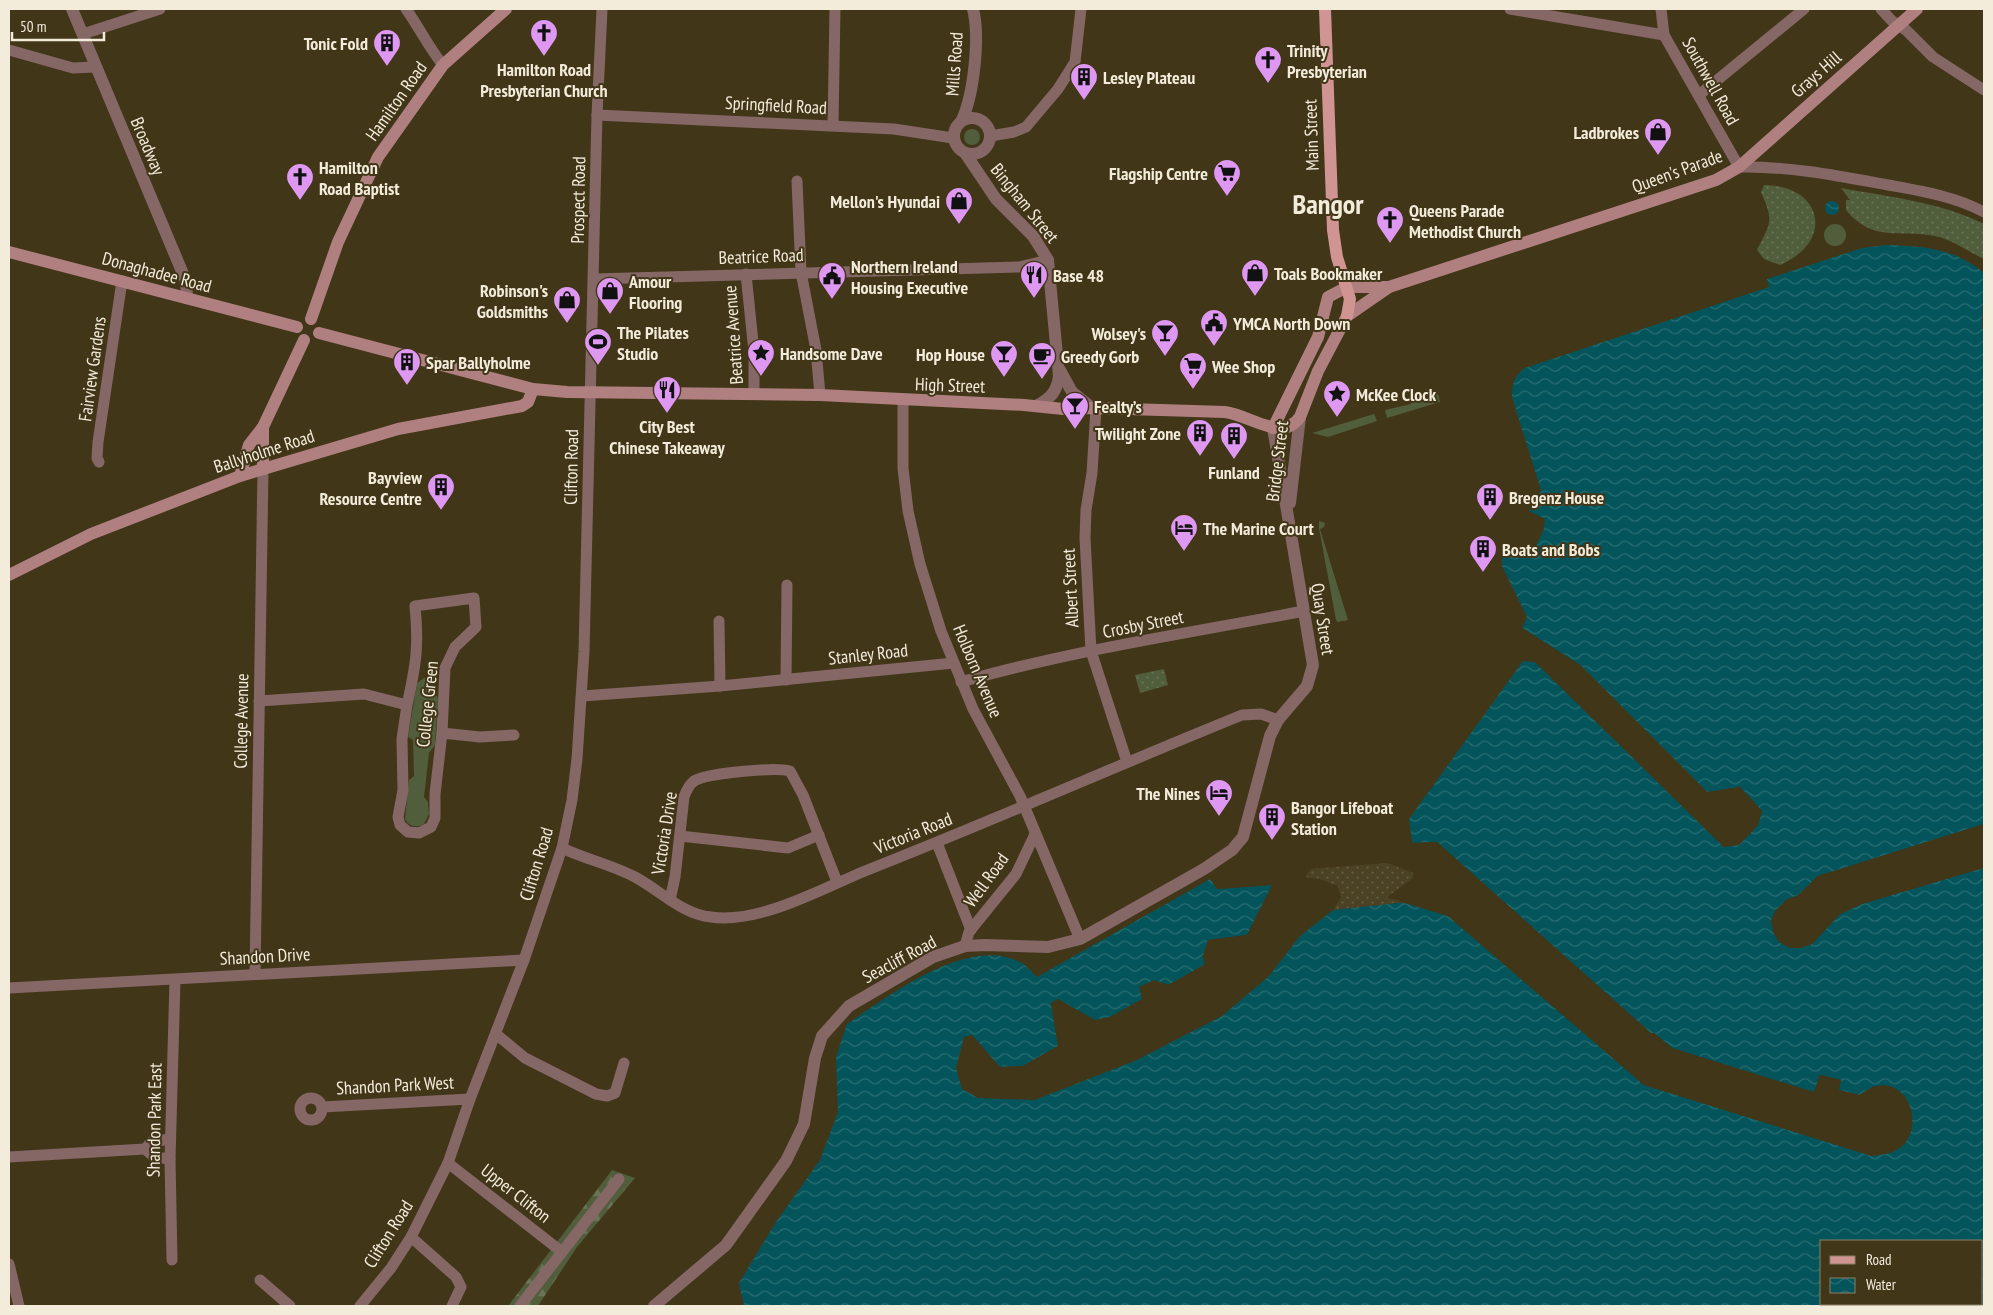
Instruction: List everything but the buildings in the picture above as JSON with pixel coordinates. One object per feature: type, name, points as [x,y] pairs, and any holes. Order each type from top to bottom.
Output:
[{"type":"main road","name":"Hamilton Road","points":[[311,319],[338,242],[378,157],[443,65],[506,9]]},
{"type":"main road","name":"Main Street","points":[[1325,9],[1333,230],[1337,257],[1350,299],[1347,316]]},
{"type":"main road","name":"Grays Hill","points":[[1739,167],[1917,9]]},
{"type":"main road","name":"Queen's Parade","points":[[1389,287],[1716,180],[1739,167]]},
{"type":"main road","name":"Donaghadee Road","points":[[9,252],[297,327]]},
{"type":"main road","points":[[1347,287],[1389,287]]},
{"type":"main road","name":"Bridge Street","points":[[1273,428],[1318,337],[1325,314],[1326,298],[1347,287]]},
{"type":"main road","name":"Bridge Street","points":[[1300,417],[1318,371],[1347,316],[1389,287]]},
{"type":"main road","points":[[311,319],[317,323],[318,333],[314,339],[304,340],[297,333],[297,327],[301,321],[311,319]]},
{"type":"main road","points":[[318,333],[533,390],[591,391]]},
{"type":"main road","points":[[240,476],[249,445],[263,427],[304,340]]},
{"type":"main road","name":"Ballyholme Road","points":[[9,575],[91,534],[240,476],[398,429],[522,406],[528,402],[533,390]]},
{"type":"main road","name":"High Street","points":[[591,391],[820,395],[1063,409],[1094,408],[1225,412],[1246,416],[1273,428]]},
{"type":"main road","points":[[1273,428],[1292,427],[1300,417]]},
{"type":"main road","points":[[263,427],[263,469]]},
{"type":"street","name":"Broadway","points":[[72,9],[186,281],[187,298]]},
{"type":"street","points":[[83,34],[160,9]]},
{"type":"street","points":[[406,9],[424,35],[432,52],[443,65]]},
{"type":"street","name":"Prospect Road","points":[[591,391],[596,115],[602,9]]},
{"type":"street","points":[[833,125],[835,9]]},
{"type":"street","name":"Mills Road","points":[[962,120],[970,102],[974,67],[973,9]]},
{"type":"street","name":"Bingham Street","points":[[990,136],[1014,132],[1026,127],[1058,89],[1075,62],[1081,9]]},
{"type":"street","points":[[1510,9],[1664,35]]},
{"type":"street","name":"Southwell Road","points":[[1660,9],[1664,35],[1739,167]]},
{"type":"street","points":[[1699,95],[1804,9]]},
{"type":"street","points":[[1881,9],[1898,26],[1906,30],[1933,57],[1984,90]]},
{"type":"street","points":[[9,50],[73,68],[95,67]]},
{"type":"street","name":"Springfield Road","points":[[596,115],[833,125],[914,131],[953,138]]},
{"type":"street","points":[[968,118],[979,119],[987,126],[990,136],[986,147],[982,151],[971,154],[965,153],[958,148],[953,138],[955,129],[962,120],[968,118]]},
{"type":"street","name":"Bingham Street","points":[[965,153],[996,199],[1033,236],[1048,260],[1058,368],[1056,391],[1045,402],[1036,406]]},
{"type":"street","name":"Queen's Parade","points":[[1739,167],[1779,168],[1832,174],[1939,195],[1984,212]]},
{"type":"street","points":[[797,181],[801,272],[816,350],[820,395]]},
{"type":"street","name":"Beatrice Road","points":[[594,279],[1019,267],[1048,260]]},
{"type":"street","name":"Beatrice Avenue","points":[[746,274],[754,369],[754,394]]},
{"type":"street","name":"Fairview Gardens","points":[[99,462],[97,458],[98,442],[122,281]]},
{"type":"street","name":"Bingham Street","points":[[1058,368],[1072,392],[1094,408]]},
{"type":"street","name":"Clifton Road","points":[[360,1306],[391,1268],[411,1237],[448,1163],[470,1099],[524,960],[562,848],[573,791],[582,696],[591,391]]},
{"type":"street","name":"Holborn Avenue","points":[[902,400],[903,468],[909,517],[925,581],[961,682],[973,709],[1024,806],[1080,939]]},
{"type":"street","name":"Albert Street","points":[[1094,408],[1092,473],[1086,510],[1085,538],[1091,652],[1127,762]]},
{"type":"street","name":"Bridge Street","points":[[1289,513],[1300,417]]},
{"type":"street","name":"Bridge Street","points":[[1273,428],[1289,513]]},
{"type":"street","name":"College Avenue","points":[[255,974],[263,469]]},
{"type":"street","name":"Quay Street","points":[[1278,720],[1299,697],[1311,674],[1312,656],[1289,513]]},
{"type":"street","points":[[786,680],[787,585]]},
{"type":"street","name":"College Green","points":[[474,598],[476,627],[455,647],[445,668],[442,733],[435,794],[435,818],[431,827],[419,833],[408,832],[400,825],[398,817],[403,790],[402,739],[407,705],[417,663],[418,640],[415,606],[474,598]]},
{"type":"street","name":"Crosby Street","points":[[961,682],[1003,670],[1304,611]]},
{"type":"street","points":[[719,620],[720,686]]},
{"type":"street","name":"Stanley Road","points":[[582,696],[720,686],[954,663]]},
{"type":"street","name":"College Green","points":[[259,701],[364,694],[407,705]]},
{"type":"street","name":"Victoria Road","points":[[562,848],[635,877],[693,914],[712,918],[762,912],[937,843],[1242,715],[1261,714],[1278,720]]},
{"type":"street","name":"Seacliff Road","points":[[654,1306],[726,1244],[786,1161],[804,1124],[814,1058],[825,1031],[850,1006],[933,957],[965,946],[1048,947],[1080,939],[1095,932],[1232,850],[1243,836],[1270,736],[1278,720]]},
{"type":"street","points":[[442,733],[480,737],[514,736]]},
{"type":"street","name":"Victoria Drive","points":[[670,900],[676,877],[684,797],[694,781],[716,774],[777,769],[790,772],[794,776],[819,834],[837,882]]},
{"type":"street","points":[[680,836],[788,848],[819,834]]},
{"type":"street","name":"Well Road","points":[[965,946],[971,930],[1016,874],[1036,834]]},
{"type":"street","points":[[937,843],[971,930]]},
{"type":"street","name":"Shandon Drive","points":[[9,988],[524,960]]},
{"type":"street","name":"Shandon Park East","points":[[172,1260],[170,1139],[175,980]]},
{"type":"street","points":[[496,1034],[525,1058],[596,1094],[607,1096],[615,1094],[624,1063]]},
{"type":"street","name":"Shandon Park West","points":[[322,1107],[470,1099]]},
{"type":"street","points":[[145,1149],[151,1142],[170,1139]]},
{"type":"street","points":[[9,1157],[145,1149],[154,1157],[170,1159]]},
{"type":"street","name":"Upper Clifton","points":[[448,1163],[562,1252]]},
{"type":"street","points":[[520,1306],[619,1179]]},
{"type":"street","points":[[411,1237],[456,1276],[461,1287],[452,1306]]},
{"type":"street","points":[[9,1269],[19,1306]]},
{"type":"street","points":[[260,1280],[290,1306]]},
{"type":"green space","points":[[972,129],[978,131],[980,137],[978,143],[972,145],[966,143],[964,137],[966,131]]},
{"type":"green space","points":[[1764,185],[1784,188],[1799,195],[1809,204],[1815,216],[1815,229],[1809,243],[1798,255],[1780,265],[1764,259],[1757,250],[1769,222],[1768,210],[1761,192]]},
{"type":"green space","points":[[1841,188],[1932,205],[1984,224],[1984,259],[1954,243],[1935,236],[1887,233],[1866,227],[1846,210],[1846,200],[1850,200]]},
{"type":"green space","points":[[1835,224],[1843,227],[1846,235],[1843,243],[1835,246],[1827,243],[1824,235],[1827,227]]},
{"type":"green space","points":[[1438,394],[1440,402],[1387,418],[1385,410],[1411,404]]},
{"type":"green space","points":[[1374,414],[1377,421],[1328,437],[1312,433]]},
{"type":"green space","points":[[1319,521],[1325,523],[1324,527],[1320,529],[1348,620],[1338,622],[1336,620],[1319,528]]},
{"type":"green space","points":[[1164,669],[1168,685],[1140,693],[1135,675]]},
{"type":"green space","points":[[424,678],[434,678],[434,692],[438,698],[435,745],[429,753],[424,797],[428,802],[429,814],[424,824],[416,826],[409,824],[405,819],[409,780],[414,776],[413,740],[408,737],[417,683]]},
{"type":"green space","points":[[612,1170],[635,1178],[577,1247],[538,1306],[508,1306]]},
{"type":"sand","points":[[1387,863],[1413,873],[1413,878],[1386,898],[1408,902],[1333,910],[1341,898],[1338,886],[1320,879],[1305,877],[1311,869]]},
{"type":"water","points":[[1832,201],[1837,203],[1839,208],[1837,213],[1832,215],[1827,213],[1825,208],[1827,203]]},
{"type":"water","points":[[1886,245],[1913,246],[1950,253],[1984,273],[1982,327],[1984,333],[1984,824],[1818,876],[1802,892],[1781,906],[1771,921],[1779,942],[1790,948],[1812,944],[1840,914],[1862,904],[1984,867],[1984,1306],[744,1306],[739,1283],[776,1222],[820,1160],[838,1112],[836,1057],[847,1024],[929,972],[953,962],[977,956],[999,956],[1020,962],[1037,977],[1210,879],[1217,889],[1273,885],[1247,935],[1208,940],[1203,956],[1205,964],[1169,985],[1154,980],[1139,987],[1142,999],[1110,1017],[1095,1020],[1058,1000],[1051,1003],[1058,1046],[1023,1066],[1000,1067],[972,1035],[964,1037],[956,1068],[962,1089],[978,1098],[1035,1100],[1137,1060],[1222,1016],[1269,976],[1300,936],[1333,910],[1408,902],[1448,916],[1644,1085],[1872,1156],[1890,1153],[1904,1144],[1912,1128],[1911,1110],[1908,1102],[1897,1089],[1881,1085],[1860,1095],[1838,1090],[1841,1080],[1820,1075],[1814,1093],[1672,1048],[1654,1033],[1651,1033],[1437,842],[1412,843],[1409,819],[1523,661],[1534,661],[1724,847],[1739,845],[1758,825],[1762,811],[1740,787],[1707,792],[1580,665],[1522,628],[1527,617],[1502,566],[1502,554],[1521,558],[1531,556],[1544,529],[1545,519],[1529,511],[1541,490],[1512,397],[1514,381],[1521,371],[1525,368],[1769,287],[1767,279],[1862,248]]},
{"type":"pier","points":[[1522,628],[1580,665],[1707,792],[1740,787],[1762,811],[1758,825],[1742,842],[1724,847],[1535,662],[1523,661],[1523,659],[1536,660],[1725,844],[1738,842],[1756,824],[1760,812],[1739,789],[1705,794],[1579,667],[1522,631]]},
{"type":"pier","points":[[1409,819],[1412,843],[1437,842],[1650,1033],[1654,1033],[1672,1048],[1814,1092],[1820,1075],[1841,1080],[1839,1090],[1859,1095],[1874,1086],[1889,1086],[1905,1096],[1912,1112],[1912,1129],[1905,1144],[1890,1153],[1872,1156],[1644,1085],[1448,916],[1398,901],[1409,900],[1450,914],[1645,1082],[1872,1153],[1889,1151],[1903,1142],[1909,1128],[1910,1112],[1903,1098],[1888,1088],[1875,1089],[1859,1097],[1837,1093],[1838,1082],[1822,1078],[1817,1093],[1814,1095],[1670,1050],[1653,1035],[1649,1035],[1436,845],[1411,845],[1406,820]]},
{"type":"pier","points":[[1984,824],[1984,827],[1819,878],[1798,898],[1789,902],[1777,912],[1773,922],[1775,931],[1781,940],[1791,946],[1801,946],[1811,942],[1839,911],[1861,902],[1984,864],[1984,868],[1862,904],[1840,914],[1812,944],[1801,948],[1790,948],[1779,942],[1773,932],[1771,921],[1775,911],[1787,899],[1797,896],[1818,876]]},
{"type":"pier","points":[[1272,883],[1275,886],[1249,937],[1210,943],[1205,956],[1207,966],[1170,987],[1166,986],[1205,965],[1203,956],[1208,940],[1247,935],[1272,885],[1217,889],[1218,886]]},
{"type":"pier","points":[[1144,998],[1143,1001],[1111,1019],[1095,1023],[1058,1002],[1054,1004],[1060,1047],[1023,1068],[998,1069],[971,1038],[966,1039],[963,1048],[964,1037],[972,1035],[999,1067],[1023,1066],[1058,1046],[1051,1003],[1058,999],[1095,1020],[1110,1017]]},
{"type":"place","name":"Hamilton Road Presbyterian Church","points":[[544,57]]},
{"type":"place","name":"Tonic Fold","points":[[387,67]]},
{"type":"place","name":"Trinity Presbyterian","points":[[1268,84]]},
{"type":"place","name":"Lesley Plateau","points":[[1084,101]]},
{"type":"place","name":"Ladbrokes","points":[[1658,156]]},
{"type":"place","name":"Flagship Centre","points":[[1227,197]]},
{"type":"place","name":"Hamilton Road Baptist","points":[[300,201]]},
{"type":"place","name":"Mellon's Hyundai","points":[[959,225]]},
{"type":"place","name":"Queens Parade Methodist Church","points":[[1390,244]]},
{"type":"place","name":"Toals Bookmaker","points":[[1255,297]]},
{"type":"place","name":"Base 48","points":[[1034,299]]},
{"type":"place","name":"Northern Ireland Housing Executive","points":[[832,300]]},
{"type":"place","name":"Amour Flooring","points":[[610,315]]},
{"type":"place","name":"Robinson's Goldsmiths","points":[[567,324]]},
{"type":"place","name":"YMCA North Down","points":[[1214,347]]},
{"type":"place","name":"Wolsey's","points":[[1165,357]]},
{"type":"place","name":"The Pilates Studio","points":[[598,366]]},
{"type":"place","name":"Handsome Dave","points":[[761,377]]},
{"type":"place","name":"Hop House","points":[[1004,378]]},
{"type":"place","name":"Greedy Gorb","points":[[1042,380]]},
{"type":"place","name":"Spar Ballyholme","points":[[407,386]]},
{"type":"place","name":"Wee Shop","points":[[1193,390]]},
{"type":"place","name":"City Best Chinese Takeaway","points":[[667,414]]},
{"type":"place","name":"McKee Clock","points":[[1337,418]]},
{"type":"place","name":"Fealty’s","points":[[1075,430]]},
{"type":"place","name":"Twilight Zone","points":[[1200,457]]},
{"type":"place","name":"Funland","points":[[1234,460]]},
{"type":"place","name":"Bayview Resource Centre","points":[[441,511]]},
{"type":"place","name":"Bregenz House","points":[[1490,521]]},
{"type":"place","name":"The Marine Court","points":[[1184,552]]},
{"type":"place","name":"Boats and Bobs","points":[[1483,573]]},
{"type":"place","name":"The Nines","points":[[1219,817]]},
{"type":"place","name":"Bangor Lifeboat Station","points":[[1272,841]]},
{"type":"district","name":"Bangor","points":[[1328,203]]}]
